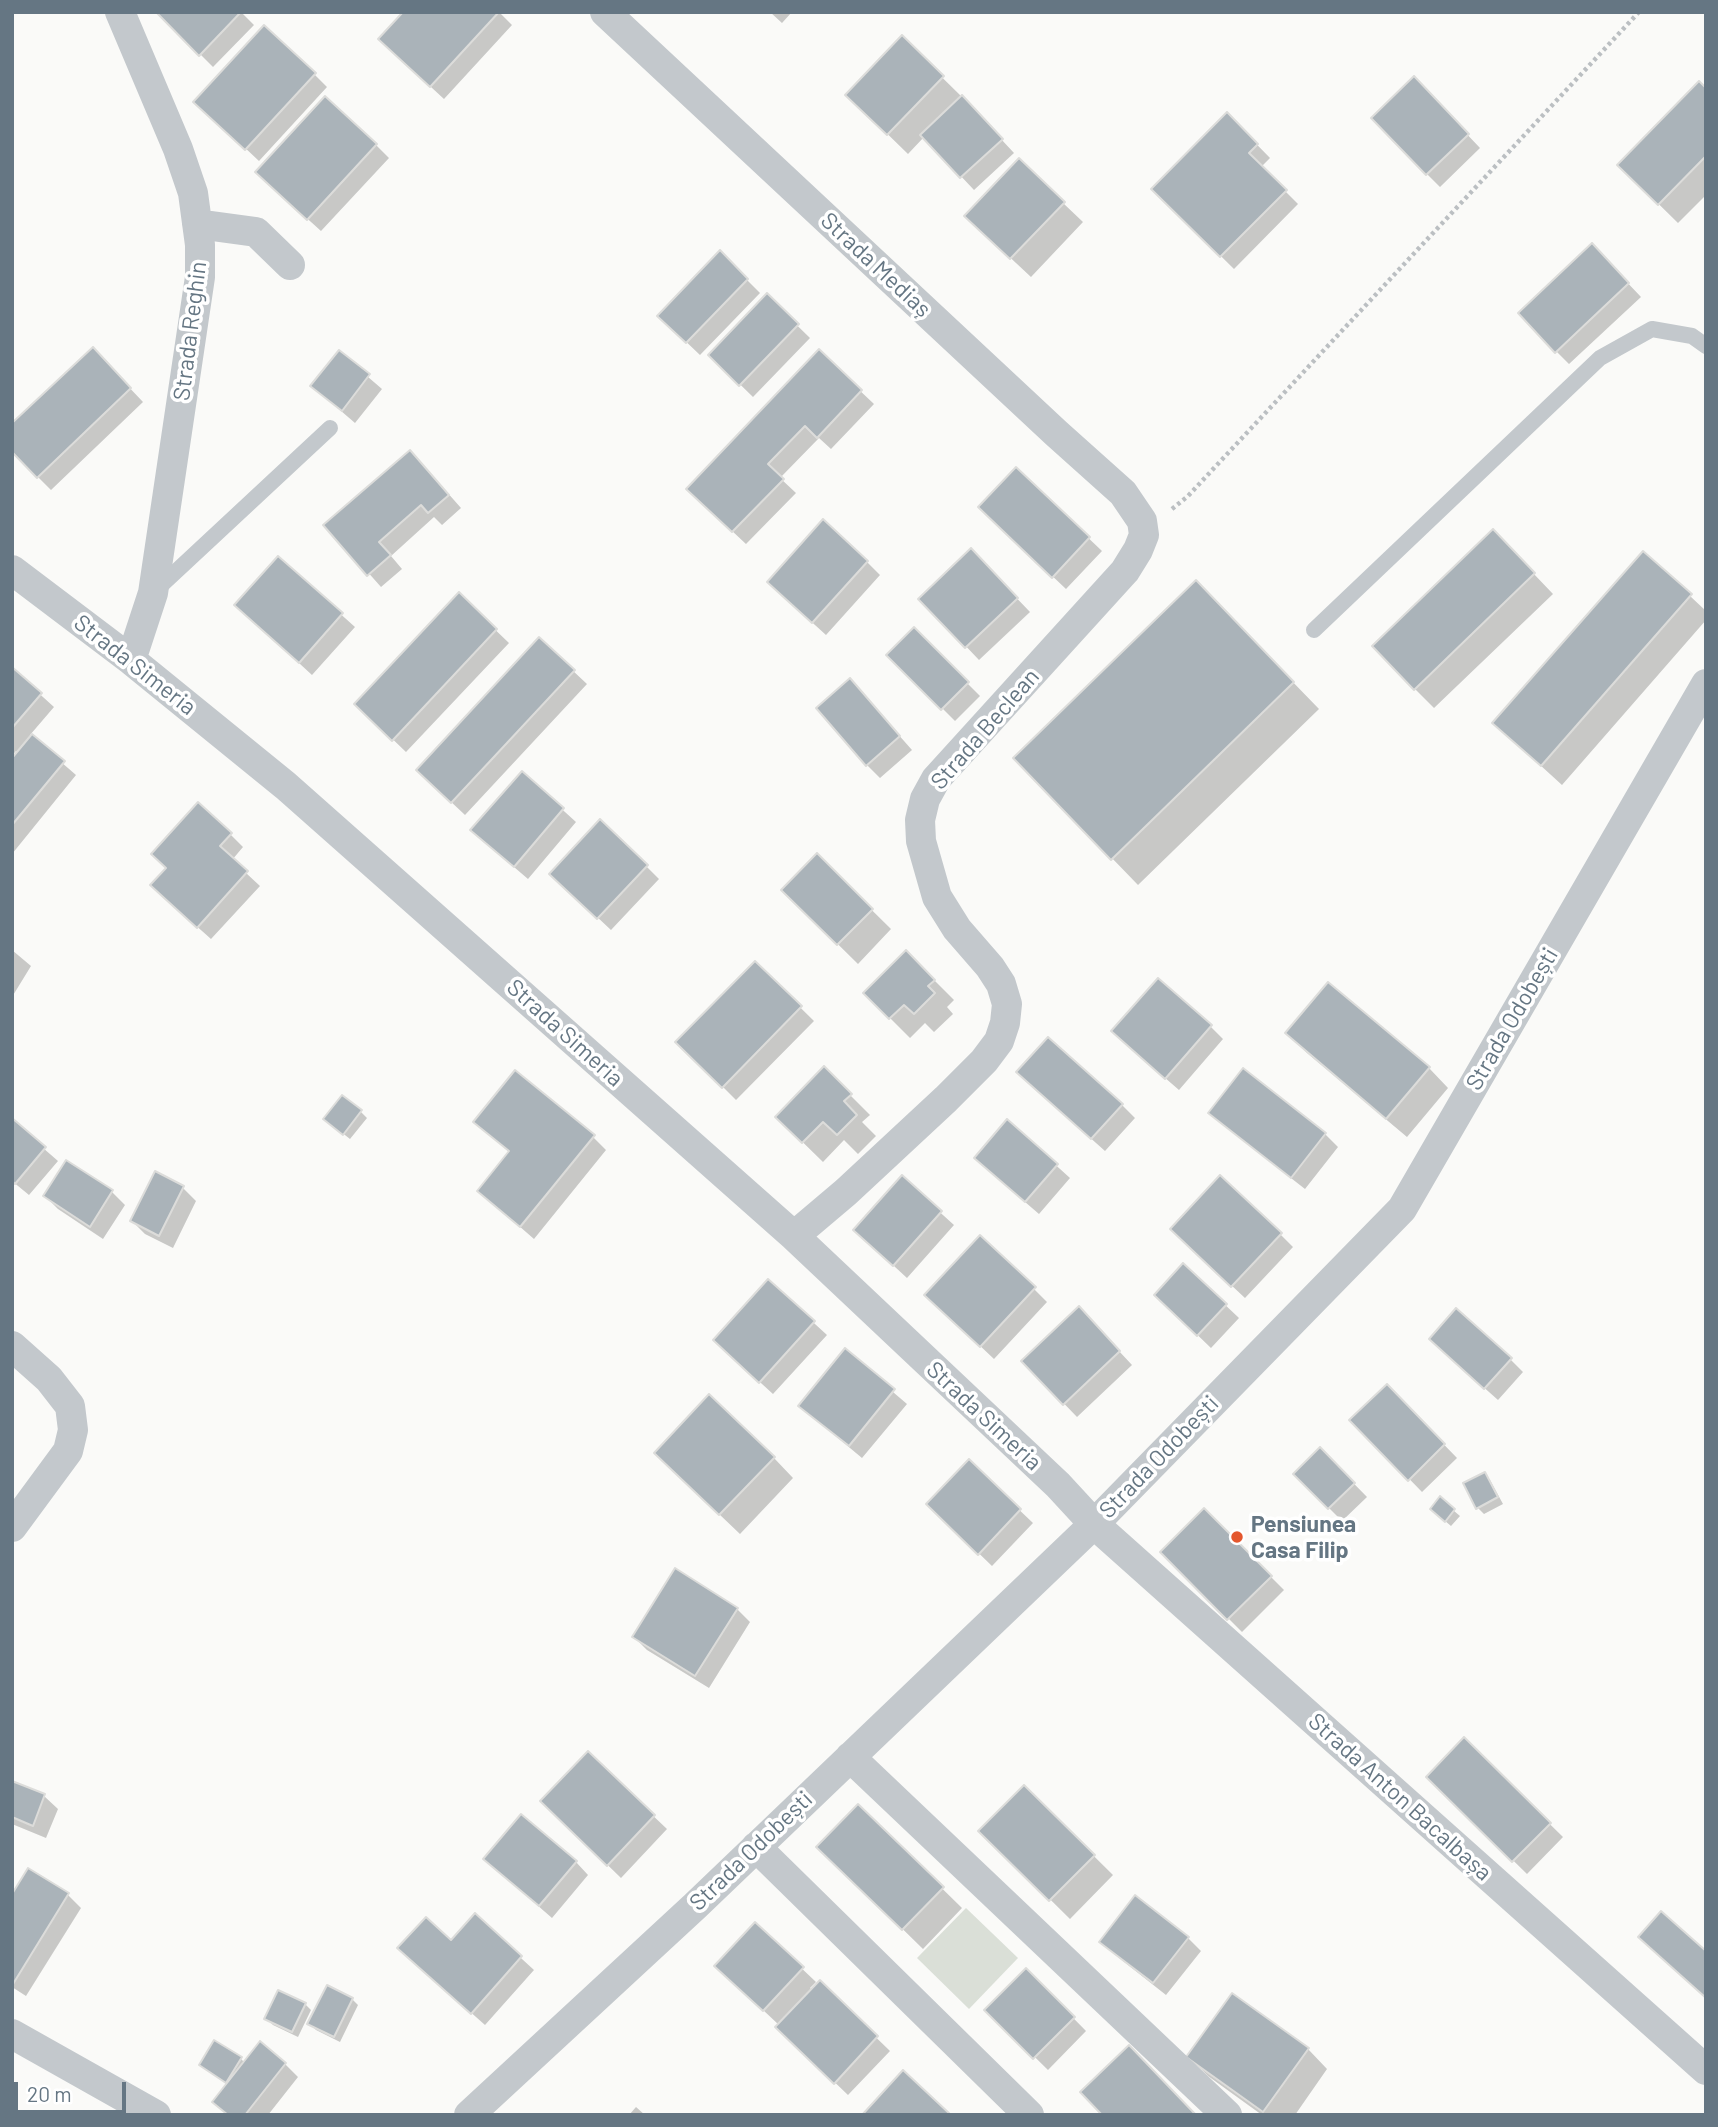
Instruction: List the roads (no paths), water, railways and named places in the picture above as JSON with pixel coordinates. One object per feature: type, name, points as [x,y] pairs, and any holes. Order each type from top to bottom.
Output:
[{"type":"street","name":"Strada Reghin","points":[[120,12],[178,149],[193,193],[200,277],[153,593],[131,660]]},
{"type":"street","name":"Strada Mediaș","points":[[605,12],[1123,493],[1142,521]]},
{"type":"street","points":[[197,224],[256,232],[290,265]]},
{"type":"street","name":"Strada Beclean","points":[[794,1236],[846,1192],[946,1099],[984,1061],[999,1041],[1007,1004],[1001,985],[990,967],[957,929],[937,897],[921,841],[920,820],[925,799],[936,779],[1125,571],[1144,534],[1142,521]]},
{"type":"street","name":"Strada Simeria","points":[[12,570],[131,660],[286,786],[794,1236],[1058,1485],[1094,1524]]},
{"type":"street","name":"Strada Odobești","points":[[469,2115],[756,1847],[1094,1524],[1402,1209],[1706,684]]},
{"type":"street","points":[[12,1346],[49,1379],[70,1406],[74,1430],[68,1451],[12,1528]]},
{"type":"street","name":"Strada Anton Bacalbașa","points":[[1094,1524],[1706,2070]]},
{"type":"street","points":[[850,1757],[1227,2115]]},
{"type":"street","points":[[756,1847],[1029,2115]]},
{"type":"street","points":[[12,2034],[156,2115]]},
{"type":"lane","points":[[1314,630],[1600,358],[1652,329],[1692,336],[1706,346]]},
{"type":"lane","points":[[153,593],[330,428]]},
{"type":"place","name":"Pensiunea Casa Filip","points":[[1237,1537]]}]
